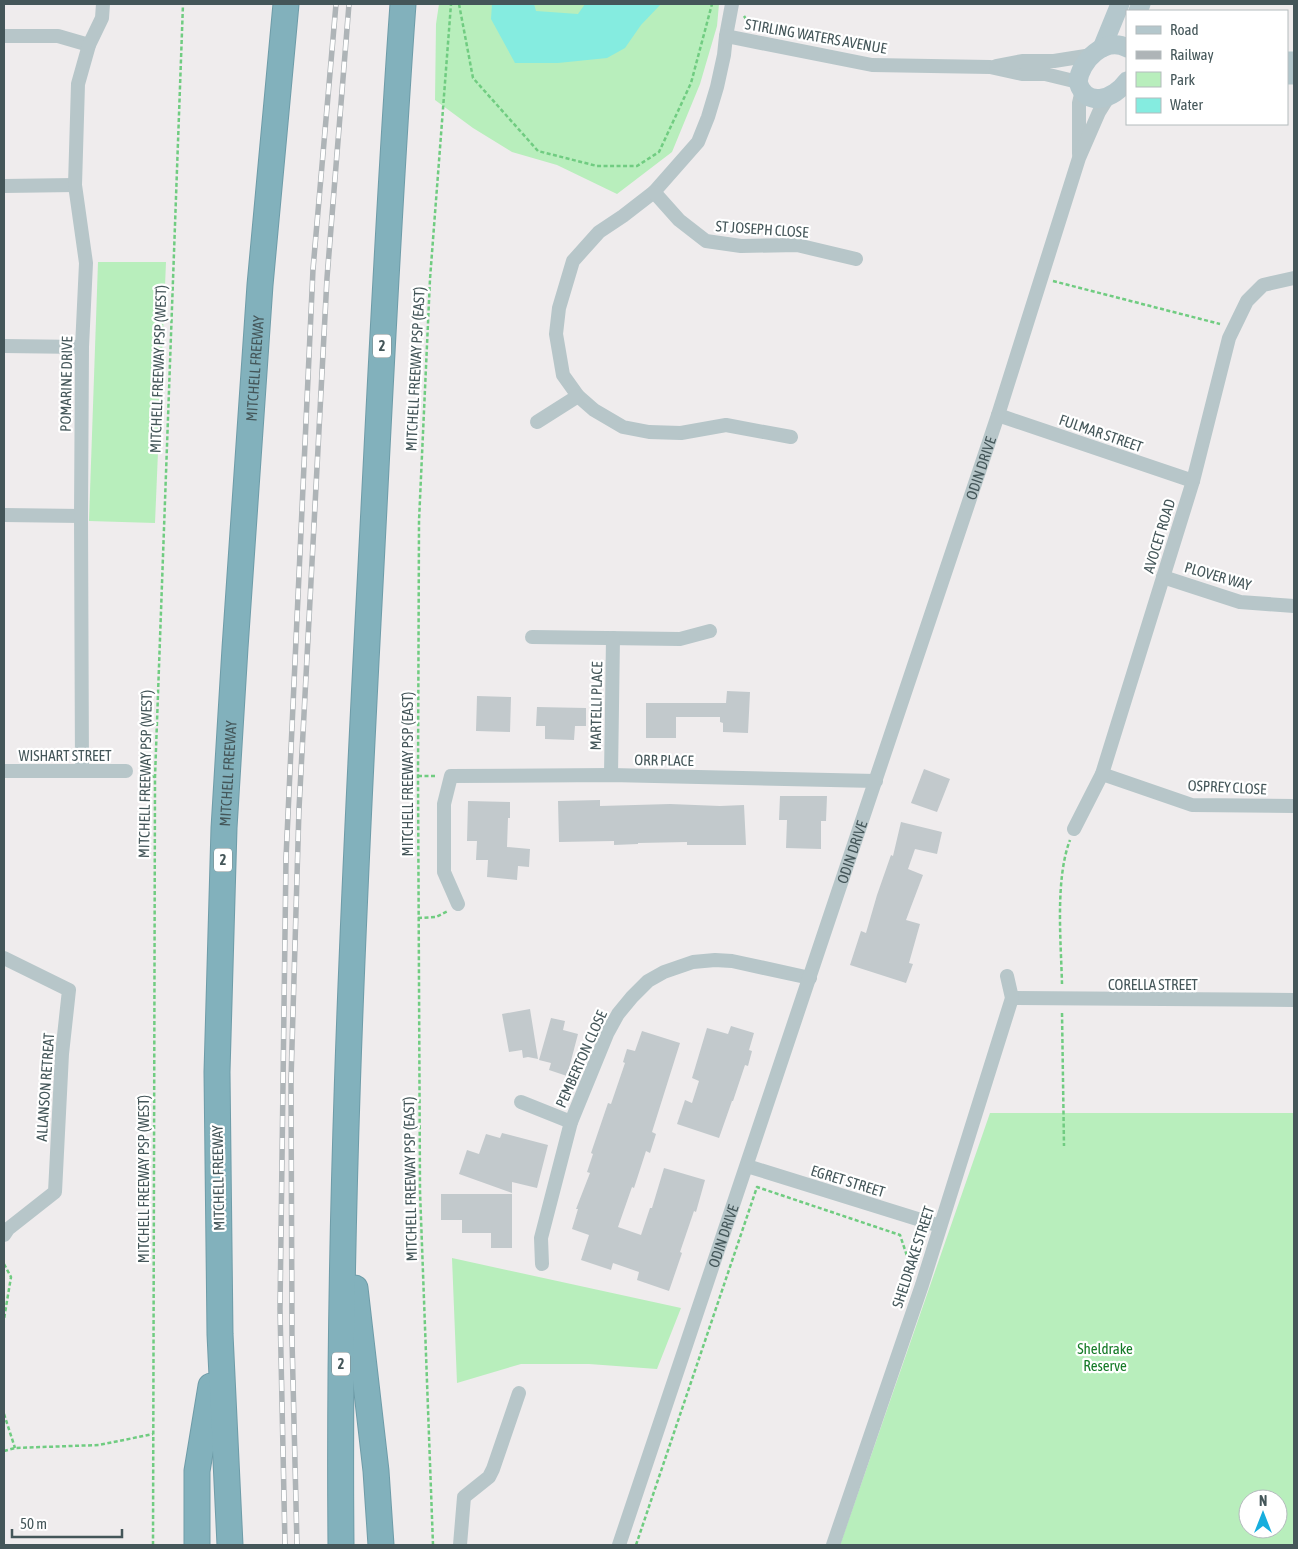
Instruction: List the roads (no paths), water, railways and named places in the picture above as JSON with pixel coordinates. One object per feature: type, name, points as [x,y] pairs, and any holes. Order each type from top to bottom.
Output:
[{"type":"highway","name":"MITCHELL FREEWAY","points":[[230,1545],[220,1334],[217,1072],[224,828],[260,295],[286,4]]},
{"type":"highway","name":"2","points":[[341,1545],[340,1449],[344,1183],[355,874],[386,270],[403,4]]},
{"type":"highway","points":[[344,1183],[376,1471],[381,1545]]},
{"type":"highway","points":[[197,1545],[197,1471],[220,1334]]},
{"type":"main road","name":"ODIN DRIVE","points":[[1120,4],[1097,52],[1081,68],[1080,86],[1084,94],[1098,99],[1121,87]]},
{"type":"main road","points":[[1097,52],[1114,45],[1126,48]]},
{"type":"street","name":"POMARINE DRIVE","points":[[82,770],[82,347],[86,263],[74,186],[78,84],[89,45],[102,18],[103,4]]},
{"type":"street","points":[[736,7],[726,36],[717,87],[698,142],[654,192],[599,232],[573,261],[559,308],[556,334],[563,375],[578,396],[594,410],[623,427],[648,432],[681,432],[726,425],[791,437]]},
{"type":"street","points":[[4,36],[58,36],[89,45]]},
{"type":"street","name":"STIRLING WATERS AVENUE","points":[[726,36],[872,65],[990,67],[1022,74],[1045,74],[1080,86]]},
{"type":"street","name":"STIRLING WATERS AVENUE","points":[[990,67],[1022,61],[1054,60],[1097,52]]},
{"type":"street","name":"ODIN DRIVE","points":[[1079,158],[1080,86]]},
{"type":"street","name":"ODIN DRIVE","points":[[619,1545],[998,415],[1079,158],[1099,112],[1121,87]]},
{"type":"street","points":[[4,186],[74,186]]},
{"type":"street","name":"ST JOSEPH CLOSE","points":[[654,192],[679,220],[706,241],[741,246],[797,245],[856,259]]},
{"type":"street","name":"AVOCET ROAD","points":[[1074,829],[1102,774],[1193,481],[1229,338],[1247,301],[1263,285],[1294,278]]},
{"type":"street","points":[[4,346],[82,347]]},
{"type":"street","points":[[538,422],[578,396]]},
{"type":"street","name":"FULMAR STREET","points":[[998,415],[1193,481]]},
{"type":"street","points":[[4,515],[81,516]]},
{"type":"street","name":"PLOVER WAY","points":[[1163,577],[1240,602],[1294,606]]},
{"type":"street","points":[[532,637],[680,639],[710,631]]},
{"type":"street","name":"MARTELLI PLACE","points":[[611,775],[613,638]]},
{"type":"street","name":"WISHART STREET","points":[[4,771],[126,771]]},
{"type":"street","name":"OSPREY CLOSE","points":[[1102,774],[1192,805],[1294,806]]},
{"type":"street","name":"ORR PLACE","points":[[457,902],[444,872],[444,804],[451,776],[611,775],[876,781]]},
{"type":"street","name":"ALLANSON RETREAT","points":[[4,958],[69,990],[62,1054],[55,1192],[5,1230]]},
{"type":"street","name":"PEMBERTON CLOSE","points":[[542,1264],[541,1238],[571,1122],[607,1034],[618,1014],[632,997],[648,981],[678,966],[693,962],[715,960],[748,964],[810,978]]},
{"type":"street","points":[[1007,976],[1012,998]]},
{"type":"street","name":"CORELLA STREET","points":[[1012,998],[1062,1000],[1294,1000]]},
{"type":"street","name":"SHELDRAKE STREET","points":[[832,1545],[922,1285],[1012,998]]},
{"type":"street","points":[[521,1102],[571,1122]]},
{"type":"street","name":"EGRET STREET","points":[[747,1166],[940,1226]]},
{"type":"street","points":[[460,1545],[464,1497],[488,1477],[493,1469],[519,1393]]},
{"type":"water","points":[[492,4],[534,4],[536,11],[578,14],[585,4],[661,4],[641,25],[625,48],[607,58],[558,63],[515,63],[491,19]]},
{"type":"railway","points":[[285,1545],[280,1309],[286,858],[313,269],[336,4]]},
{"type":"railway","points":[[297,1545],[292,1340],[291,1080],[299,809],[327,278],[349,4]]},
{"type":"park label","name":"Sheldrake Reserve","points":[[1105,1356]]}]
